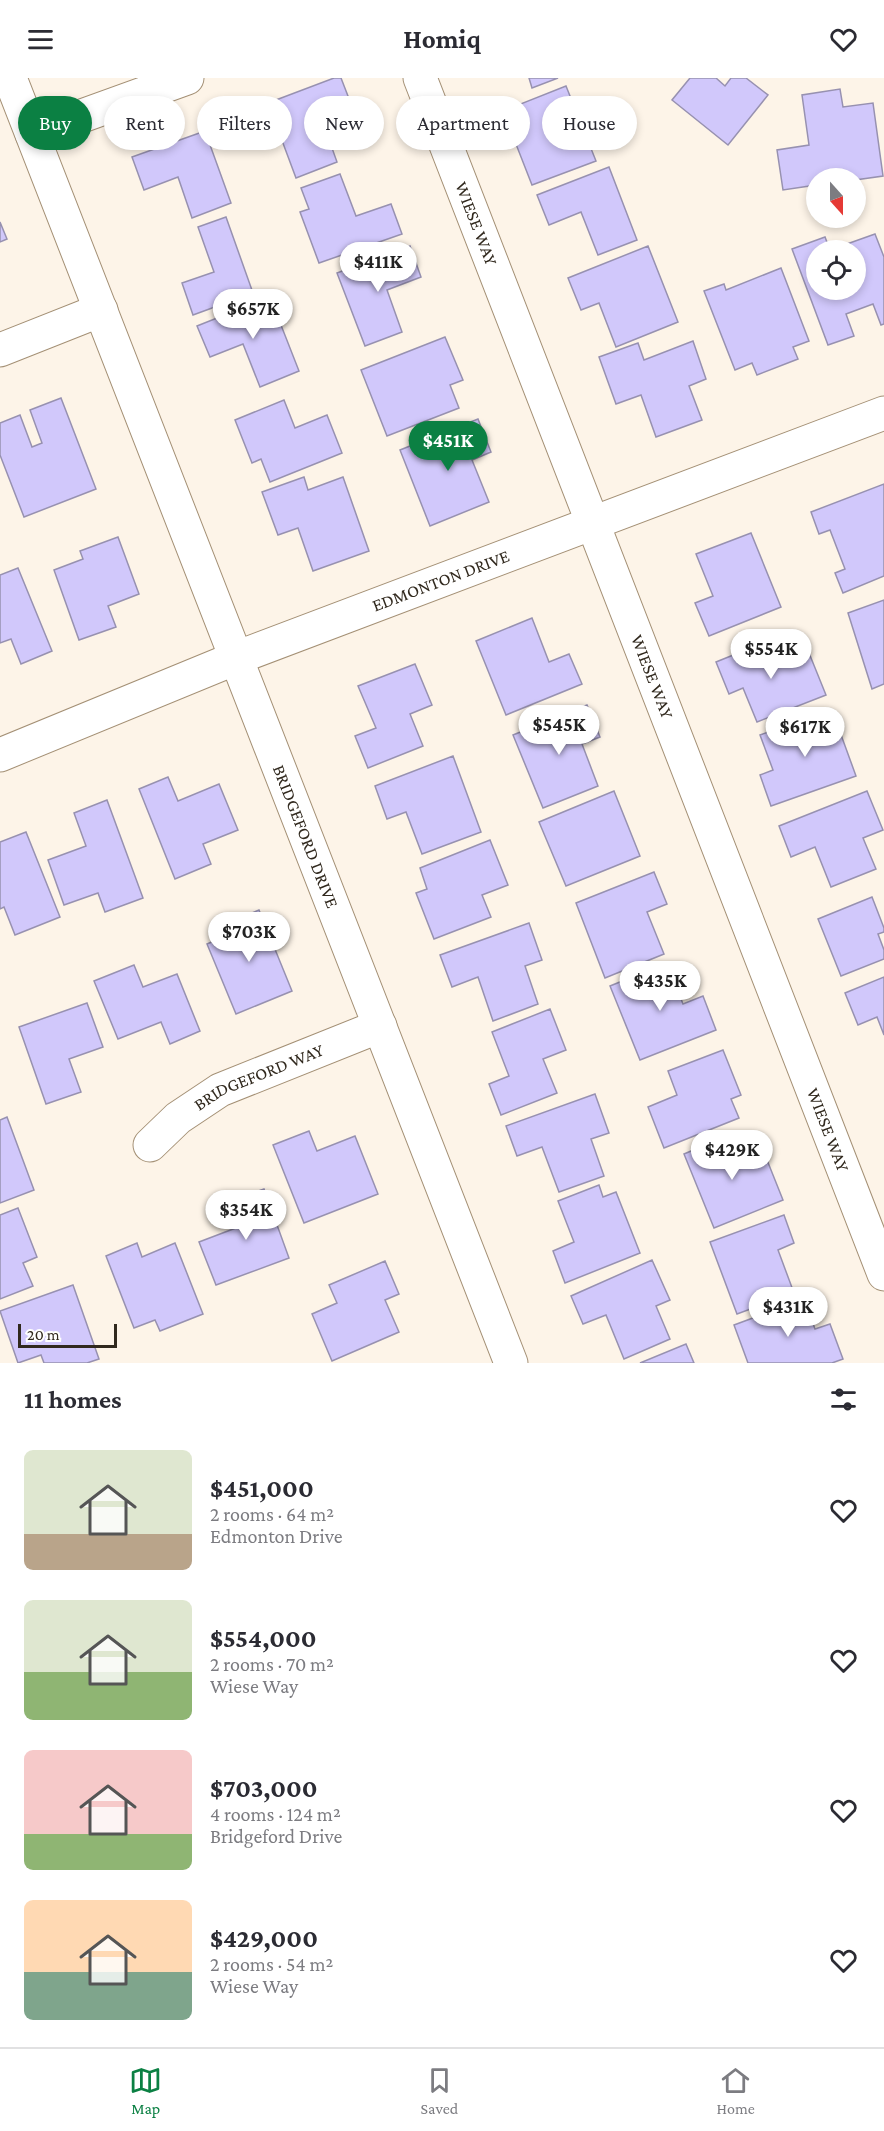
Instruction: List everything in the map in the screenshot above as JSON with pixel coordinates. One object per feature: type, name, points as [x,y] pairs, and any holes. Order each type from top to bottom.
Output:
[{"type":"street","name":"BRIDGEFORD DRIVE","points":[[10,78],[18,98]]},
{"type":"street","points":[[92,112],[188,78]]},
{"type":"street","name":"WIESE WAY","points":[[420,78],[884,1274]]},
{"type":"street","name":"BRIDGEFORD DRIVE","points":[[38,150],[511,1363]]},
{"type":"street","points":[[0,350],[101,310]]},
{"type":"street","name":"EDMONTON DRIVE","points":[[0,755],[236,658],[884,413]]},
{"type":"street","name":"BRIDGEFORD WAY","points":[[150,1145],[178,1118],[220,1090],[380,1026]]},
{"type":"building","points":[[334,78],[341,78],[348,96],[304,96],[304,150],[333,150],[337,162],[296,178],[286,150],[292,150],[292,96],[286,96]]},
{"type":"building","points":[[529,78],[558,78],[532,88]]},
{"type":"building","points":[[690,78],[716,78],[725,86],[731,78],[746,78],[768,95],[728,145],[672,100]]},
{"type":"building","points":[[566,86],[570,96],[542,96],[542,150],[592,150],[596,161],[532,185],[518,150],[530,150],[530,100]]},
{"type":"building","points":[[840,89],[843,107],[873,103],[883,176],[866,178],[866,168],[806,168],[806,187],[783,190],[777,150],[809,145],[802,95]]},
{"type":"building","points":[[197,134],[197,150],[212,150],[231,203],[192,218],[178,177],[144,190],[132,157],[152,150],[185,150],[185,138]]},
{"type":"building","points":[[609,167],[637,240],[598,255],[581,212],[549,225],[537,195]]},
{"type":"building","points":[[340,174],[356,216],[391,204],[402,234],[319,263],[300,212],[309,209],[301,188]]},
{"type":"building","points":[[226,217],[253,293],[193,315],[182,283],[214,272],[198,227]]},
{"type":"building","points":[[0,222],[7,239],[0,242]]},
{"type":"building","points":[[875,234],[884,257],[884,324],[881,325],[873,304],[846,314],[854,336],[828,345],[811,300],[866,300],[866,240],[858,240]]},
{"type":"building","points":[[806,244],[806,286],[792,249]]},
{"type":"building","points":[[410,246],[421,277],[387,290],[402,332],[365,346],[337,273]]},
{"type":"building","points":[[648,246],[678,322],[616,347],[599,303],[581,310],[568,278]]},
{"type":"building","points":[[781,268],[809,341],[793,347],[798,359],[757,375],[752,363],[735,370],[704,291],[724,284],[726,290]]},
{"type":"building","points":[[270,297],[299,371],[260,387],[243,344],[210,357],[197,326]]},
{"type":"building","points":[[445,337],[463,380],[450,385],[459,408],[387,436],[361,370]]},
{"type":"building","points":[[693,341],[706,379],[689,386],[702,420],[656,437],[641,395],[616,404],[599,357],[638,343],[644,360]]},
{"type":"building","points":[[61,398],[96,489],[24,517],[0,455],[0,423],[20,415],[32,447],[42,443],[30,410]]},
{"type":"building","points":[[284,400],[295,428],[327,415],[342,453],[270,482],[261,459],[252,463],[235,420]]},
{"type":"building","points":[[478,419],[491,452],[472,460],[489,502],[430,526],[400,450]]},
{"type":"building","points":[[304,477],[308,490],[343,477],[369,551],[313,571],[298,528],[278,535],[262,492]]},
{"type":"building","points":[[884,484],[884,576],[843,593],[835,573],[845,569],[830,530],[819,534],[811,512]]},
{"type":"building","points":[[751,533],[781,607],[709,636],[695,603],[713,596],[696,554]]},
{"type":"building","points":[[118,537],[139,594],[108,606],[116,627],[79,640],[54,570],[83,559],[80,551]]},
{"type":"building","points":[[18,568],[52,651],[21,664],[11,639],[0,643],[0,575]]},
{"type":"building","points":[[884,600],[884,684],[872,689],[848,613]]},
{"type":"building","points":[[532,618],[549,662],[569,654],[582,684],[506,715],[476,641]]},
{"type":"building","points":[[773,639],[783,664],[809,653],[826,695],[757,722],[743,688],[729,694],[716,662]]},
{"type":"building","points":[[415,664],[432,705],[410,714],[423,746],[368,768],[355,736],[376,728],[358,686]]},
{"type":"building","points":[[587,705],[600,737],[582,744],[598,786],[543,808],[513,735]]},
{"type":"building","points":[[832,710],[856,776],[771,806],[760,775],[773,770],[760,735]]},
{"type":"building","points":[[453,756],[481,832],[422,854],[406,812],[387,819],[375,786]]},
{"type":"building","points":[[168,777],[178,801],[219,784],[238,830],[203,844],[211,864],[175,879],[139,789]]},
{"type":"building","points":[[614,791],[640,856],[566,886],[539,822]]},
{"type":"building","points":[[867,791],[883,830],[863,838],[876,869],[831,887],[815,847],[791,857],[779,826]]},
{"type":"building","points":[[107,800],[143,898],[105,912],[98,893],[64,905],[48,860],[86,846],[74,813]]},
{"type":"building","points":[[26,832],[60,917],[15,935],[4,907],[0,909],[0,842]]},
{"type":"building","points":[[490,840],[508,885],[482,895],[491,917],[434,939],[416,893],[427,889],[420,868]]},
{"type":"building","points":[[654,872],[667,904],[647,912],[664,954],[605,978],[576,903]]},
{"type":"building","points":[[872,897],[884,928],[884,932],[878,934],[884,950],[884,959],[841,976],[818,919]]},
{"type":"building","points":[[259,910],[292,991],[236,1014],[207,944],[228,935],[223,925]]},
{"type":"building","points":[[529,923],[542,960],[525,966],[538,1004],[493,1021],[478,977],[452,987],[440,955]]},
{"type":"building","points":[[667,963],[683,1004],[703,996],[716,1030],[640,1060],[610,986]]},
{"type":"building","points":[[134,965],[143,987],[177,974],[200,1031],[170,1044],[161,1022],[118,1039],[94,981]]},
{"type":"building","points":[[884,977],[884,1035],[877,1017],[858,1025],[845,993]]},
{"type":"building","points":[[87,1003],[103,1047],[69,1059],[81,1092],[46,1104],[19,1027]]},
{"type":"building","points":[[550,1009],[566,1050],[543,1059],[557,1093],[501,1115],[489,1084],[509,1076],[492,1032]]},
{"type":"building","points":[[723,1050],[741,1095],[731,1099],[739,1118],[664,1148],[648,1107],[677,1095],[668,1071]]},
{"type":"building","points":[[595,1094],[609,1133],[591,1139],[604,1176],[559,1192],[542,1147],[517,1156],[506,1126]]},
{"type":"building","points":[[7,1117],[34,1190],[0,1203],[0,1120]]},
{"type":"building","points":[[309,1131],[317,1151],[355,1136],[378,1194],[304,1223],[273,1145]]},
{"type":"building","points":[[734,1133],[746,1163],[765,1155],[783,1200],[714,1228],[684,1154]]},
{"type":"building","points":[[599,1185],[603,1197],[616,1192],[640,1253],[565,1283],[553,1251],[574,1242],[558,1201]]},
{"type":"building","points":[[264,1189],[289,1258],[216,1285],[199,1242],[241,1226],[231,1201]]},
{"type":"building","points":[[18,1208],[37,1257],[23,1263],[33,1286],[0,1299],[0,1215]]},
{"type":"building","points":[[784,1215],[794,1243],[778,1250],[794,1293],[737,1314],[710,1242]]},
{"type":"building","points":[[137,1243],[142,1257],[175,1243],[203,1314],[160,1331],[155,1320],[134,1328],[106,1256]]},
{"type":"building","points":[[652,1260],[670,1300],[656,1306],[670,1339],[624,1359],[606,1315],[583,1324],[571,1296]]},
{"type":"building","points":[[385,1261],[399,1294],[385,1300],[399,1332],[332,1361],[312,1314],[337,1303],[329,1285]]},
{"type":"building","points":[[73,1285],[99,1359],[87,1363],[44,1363],[41,1355],[18,1363],[0,1311]]},
{"type":"building","points":[[804,1299],[815,1329],[830,1324],[843,1359],[832,1363],[748,1363],[734,1325]]},
{"type":"building","points":[[686,1344],[694,1363],[640,1363]]}]
